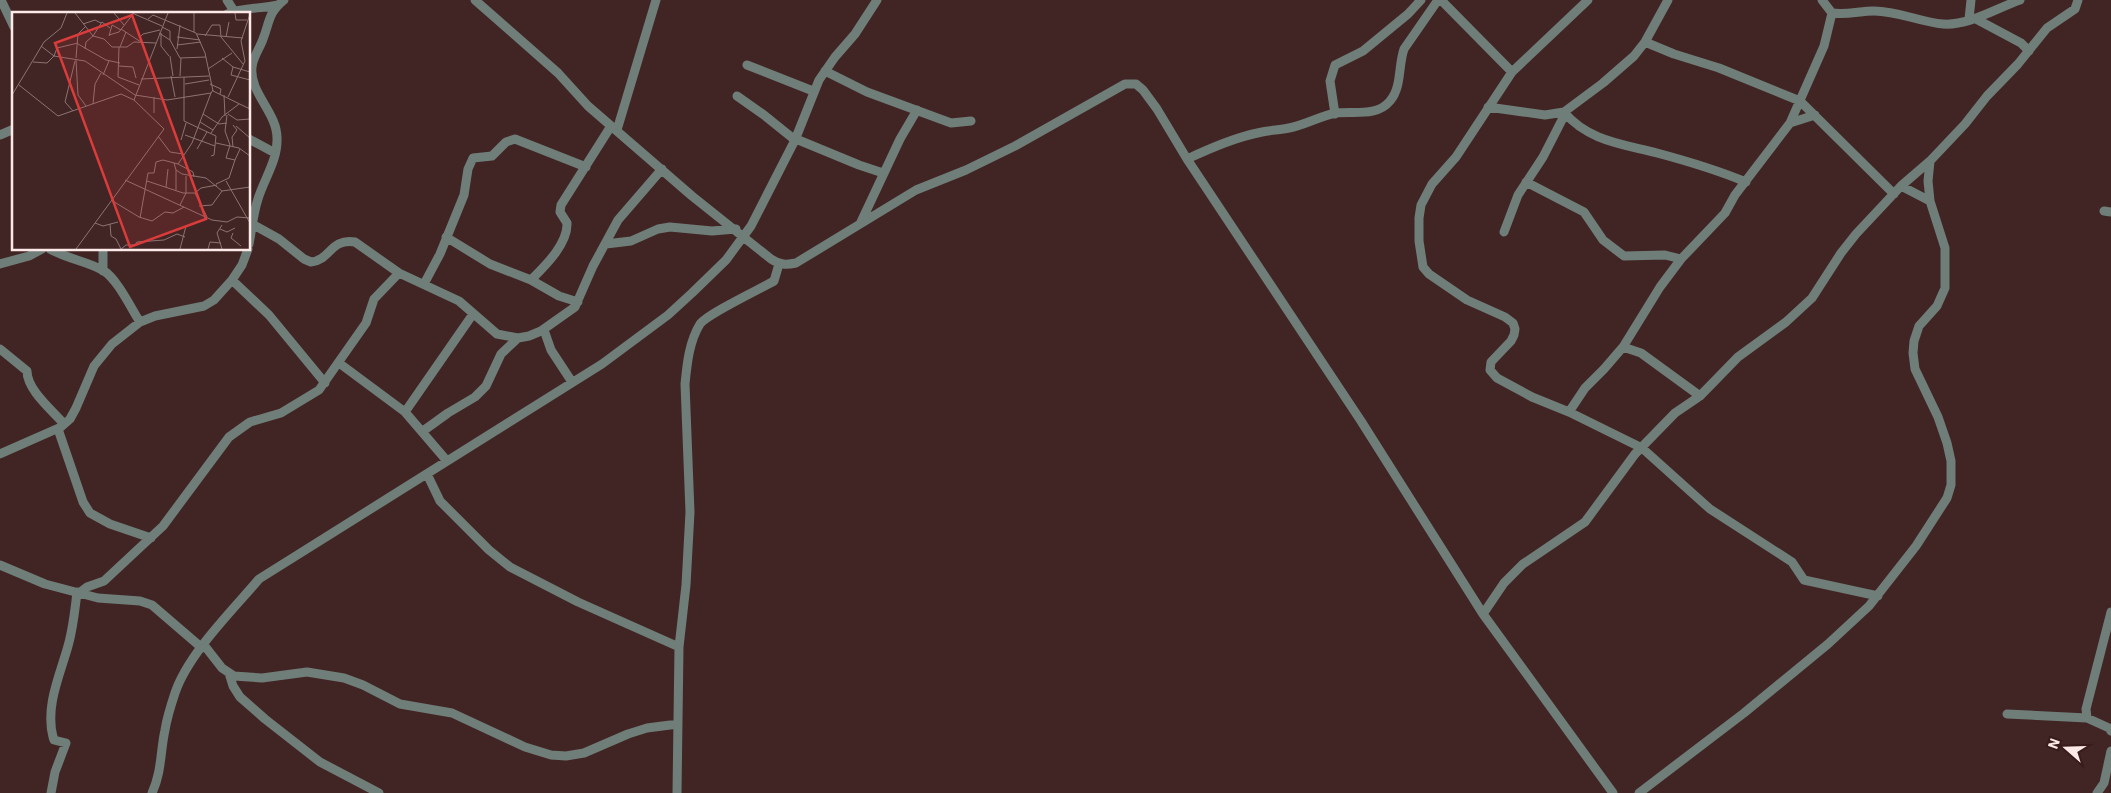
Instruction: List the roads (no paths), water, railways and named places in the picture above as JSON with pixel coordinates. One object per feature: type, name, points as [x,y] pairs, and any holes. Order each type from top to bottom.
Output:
[{"type":"street","points":[[1,0],[12,23]]},
{"type":"street","points":[[228,0],[230,12],[258,9],[281,2]]},
{"type":"street","points":[[475,0],[558,73],[588,106],[692,196],[779,264],[786,265],[796,262],[861,222],[927,185],[966,170],[1015,146],[1125,84],[1136,84],[1158,109],[1187,159],[1350,404],[1483,614],[1614,793]]},
{"type":"street","points":[[531,280],[552,257],[564,238],[567,223],[560,208],[614,128],[656,0]]},
{"type":"street","points":[[152,793],[159,777],[165,728],[176,691],[190,662],[259,580],[426,474],[525,414],[602,364],[668,315],[726,260],[744,236],[795,139],[813,91],[825,71],[855,34],[876,0]]},
{"type":"street","points":[[1335,114],[1330,81],[1335,65],[1363,50],[1408,14],[1421,0]]},
{"type":"street","points":[[1187,159],[1215,146],[1260,132],[1289,128],[1335,114],[1369,112],[1378,109],[1390,101],[1398,83],[1401,58],[1404,50],[1439,0],[1512,72]]},
{"type":"street","points":[[1588,0],[1512,72],[1456,157],[1432,184],[1424,197],[1419,218],[1419,240],[1423,267],[1429,274],[1467,300],[1513,323],[1515,329],[1511,341],[1491,362],[1490,370],[1497,378],[1532,397],[1569,412],[1642,448],[1710,508],[1792,562],[1804,580],[1878,596]]},
{"type":"street","points":[[1504,232],[1514,204],[1564,113],[1618,71],[1634,56],[1645,42],[1668,0]]},
{"type":"street","points":[[1822,0],[1832,12],[1846,15],[1875,11],[1946,24],[1972,19],[2020,0]]},
{"type":"street","points":[[1971,0],[1972,19]]},
{"type":"street","points":[[1483,614],[1504,583],[1523,564],[1585,522],[1642,448],[1676,413],[1700,396],[1738,357],[1786,322],[1812,298],[1840,253],[1901,186],[1930,161],[2029,51],[2047,28],[2075,9],[2078,0]]},
{"type":"street","points":[[281,2],[270,16],[252,67],[253,79],[275,125],[277,138],[275,153],[251,220],[308,261],[315,262],[339,243],[346,241],[355,242],[399,273],[459,301],[497,334],[518,338]]},
{"type":"street","points":[[1569,412],[1585,388],[1623,347],[1660,287],[1681,259],[1725,213],[1790,123],[1828,36],[1832,12]]},
{"type":"street","points":[[1972,19],[2021,43],[2029,51]]},
{"type":"street","points":[[1645,42],[1674,54],[1719,68],[1800,101],[1894,194]]},
{"type":"street","points":[[747,65],[813,91]]},
{"type":"street","points":[[825,71],[867,92],[954,124],[971,121]]},
{"type":"street","points":[[737,96],[795,139],[850,162],[883,173]]},
{"type":"street","points":[[1488,107],[1545,115],[1564,113],[1583,131],[1605,140],[1665,155],[1746,182]]},
{"type":"street","points":[[861,222],[883,173],[917,110]]},
{"type":"street","points":[[1790,123],[1815,115]]},
{"type":"street","points":[[0,135],[12,130]]},
{"type":"street","points":[[424,284],[440,254],[464,195],[468,169],[474,158],[492,156],[506,142],[515,139],[586,167]]},
{"type":"street","points":[[250,140],[275,153]]},
{"type":"street","points":[[1639,793],[1744,713],[1828,644],[1878,596],[1916,546],[1947,498],[1951,485],[1951,462],[1947,442],[1938,417],[1915,369],[1913,353],[1914,340],[1919,326],[1937,306],[1945,288],[1945,248],[1930,201],[1928,181],[1930,161]]},
{"type":"street","points":[[423,431],[475,397],[486,386],[501,354],[518,338],[544,330],[568,313],[578,302],[593,266],[626,210],[662,169]]},
{"type":"street","points":[[1526,182],[1584,212],[1603,240],[1624,256],[1665,255],[1681,259]]},
{"type":"street","points":[[1901,186],[1930,201]]},
{"type":"street","points":[[606,244],[631,240],[670,227],[712,232],[736,229]]},
{"type":"street","points":[[446,237],[490,264],[531,280],[560,296],[578,302]]},
{"type":"street","points":[[0,264],[29,256],[40,250]]},
{"type":"street","points":[[52,250],[60,255],[103,270],[112,278],[140,322]]},
{"type":"street","points":[[103,250],[103,270]]},
{"type":"street","points":[[0,454],[61,426],[76,408],[100,356],[126,332],[140,322],[163,314],[204,306],[214,300],[232,280],[248,250]]},
{"type":"street","points":[[677,793],[679,646],[686,585],[689,529],[685,384],[691,346],[701,322],[774,281],[779,264]]},
{"type":"street","points":[[78,592],[104,581],[151,538],[171,515],[229,437],[250,422],[269,417],[300,403],[319,390],[366,323],[374,299],[399,273]]},
{"type":"street","points":[[232,280],[269,315],[325,383]]},
{"type":"street","points":[[405,412],[472,314]]},
{"type":"street","points":[[544,330],[551,350],[572,382]]},
{"type":"street","points":[[1623,347],[1641,353],[1700,396]]},
{"type":"street","points":[[0,349],[27,370],[27,379],[31,387],[61,426],[85,507],[90,513],[110,524],[151,538]]},
{"type":"street","points":[[339,363],[405,412],[447,461]]},
{"type":"street","points":[[426,474],[440,501],[489,550],[510,567],[578,602],[679,646]]},
{"type":"street","points":[[0,565],[45,584],[104,599],[140,601],[152,605],[203,647],[229,673],[241,677],[256,678],[307,672],[344,678],[363,685],[400,704],[452,713],[526,747],[551,755],[566,756],[584,753],[647,728],[678,724]]},
{"type":"street","points":[[51,793],[55,772],[66,743],[54,740],[52,737],[51,717],[57,677],[68,646],[78,592]]},
{"type":"street","points":[[2086,718],[2086,709],[2111,612]]},
{"type":"street","points":[[229,673],[233,686],[240,697],[265,720],[277,727],[320,762],[379,793]]},
{"type":"street","points":[[2007,714],[2086,718],[2111,730]]},
{"type":"street","points":[[2097,793],[2104,783],[2111,751]]}]
